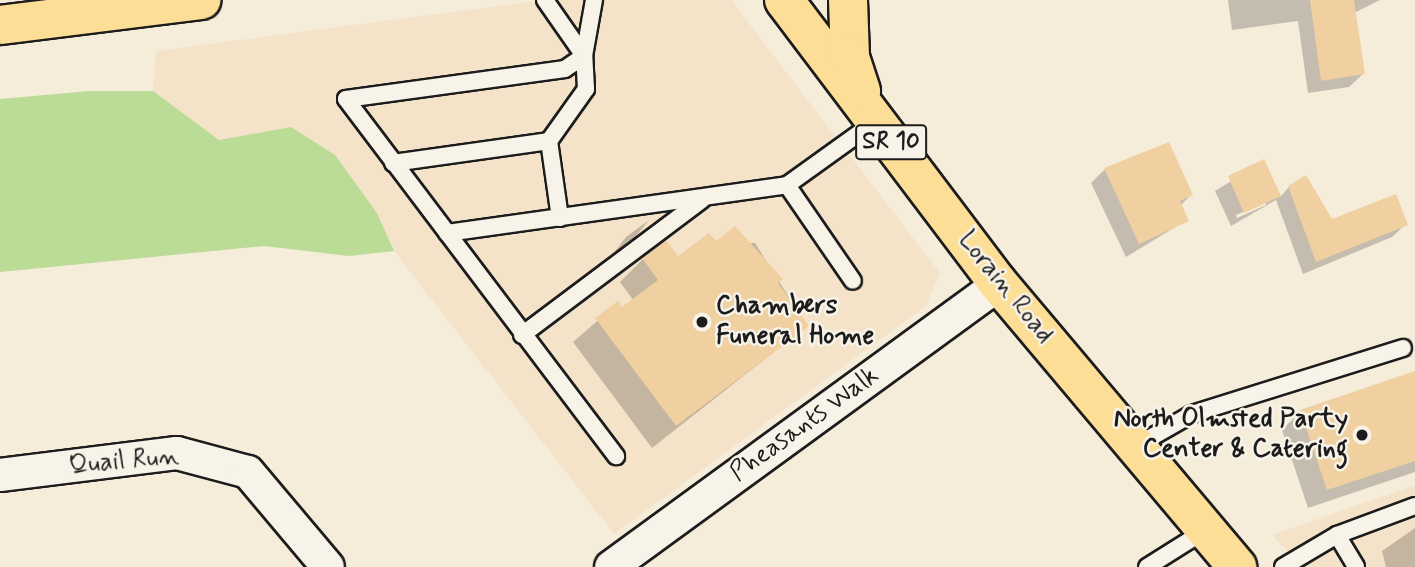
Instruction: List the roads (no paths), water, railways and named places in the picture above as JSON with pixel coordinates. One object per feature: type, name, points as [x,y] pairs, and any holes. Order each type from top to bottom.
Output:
[{"type":"main road","points":[[0,25],[36,10],[201,0]]},
{"type":"main road","name":"Lorain Road","points":[[783,0],[999,284],[1237,567]]},
{"type":"main road","points":[[848,0],[850,57],[871,115]]},
{"type":"street","name":"Pheasants Walk","points":[[611,567],[999,284]]},
{"type":"street","name":"Quail Run","points":[[0,475],[177,453],[248,472],[328,567]]},
{"type":"lane","points":[[545,0],[584,56]]},
{"type":"lane","points":[[560,218],[550,141],[586,89],[584,56],[594,0]]},
{"type":"lane","points":[[584,56],[565,69],[346,99],[616,456]]},
{"type":"lane","points":[[447,233],[787,185],[871,115]]},
{"type":"lane","points":[[393,163],[550,141]]},
{"type":"lane","points":[[787,185],[853,281]]},
{"type":"lane","points":[[522,335],[706,197]]},
{"type":"lane","points":[[1136,446],[1192,414],[1403,348]]},
{"type":"lane","points":[[1283,567],[1337,535],[1415,506]]},
{"type":"lane","points":[[1147,567],[1206,530]]},
{"type":"lane","points":[[1337,535],[1356,567]]},
{"type":"place","name":"Chambers Funeral Home","points":[[702,322]]},
{"type":"place","name":"North Olmsted Party Center & Catering","points":[[1362,435]]}]
